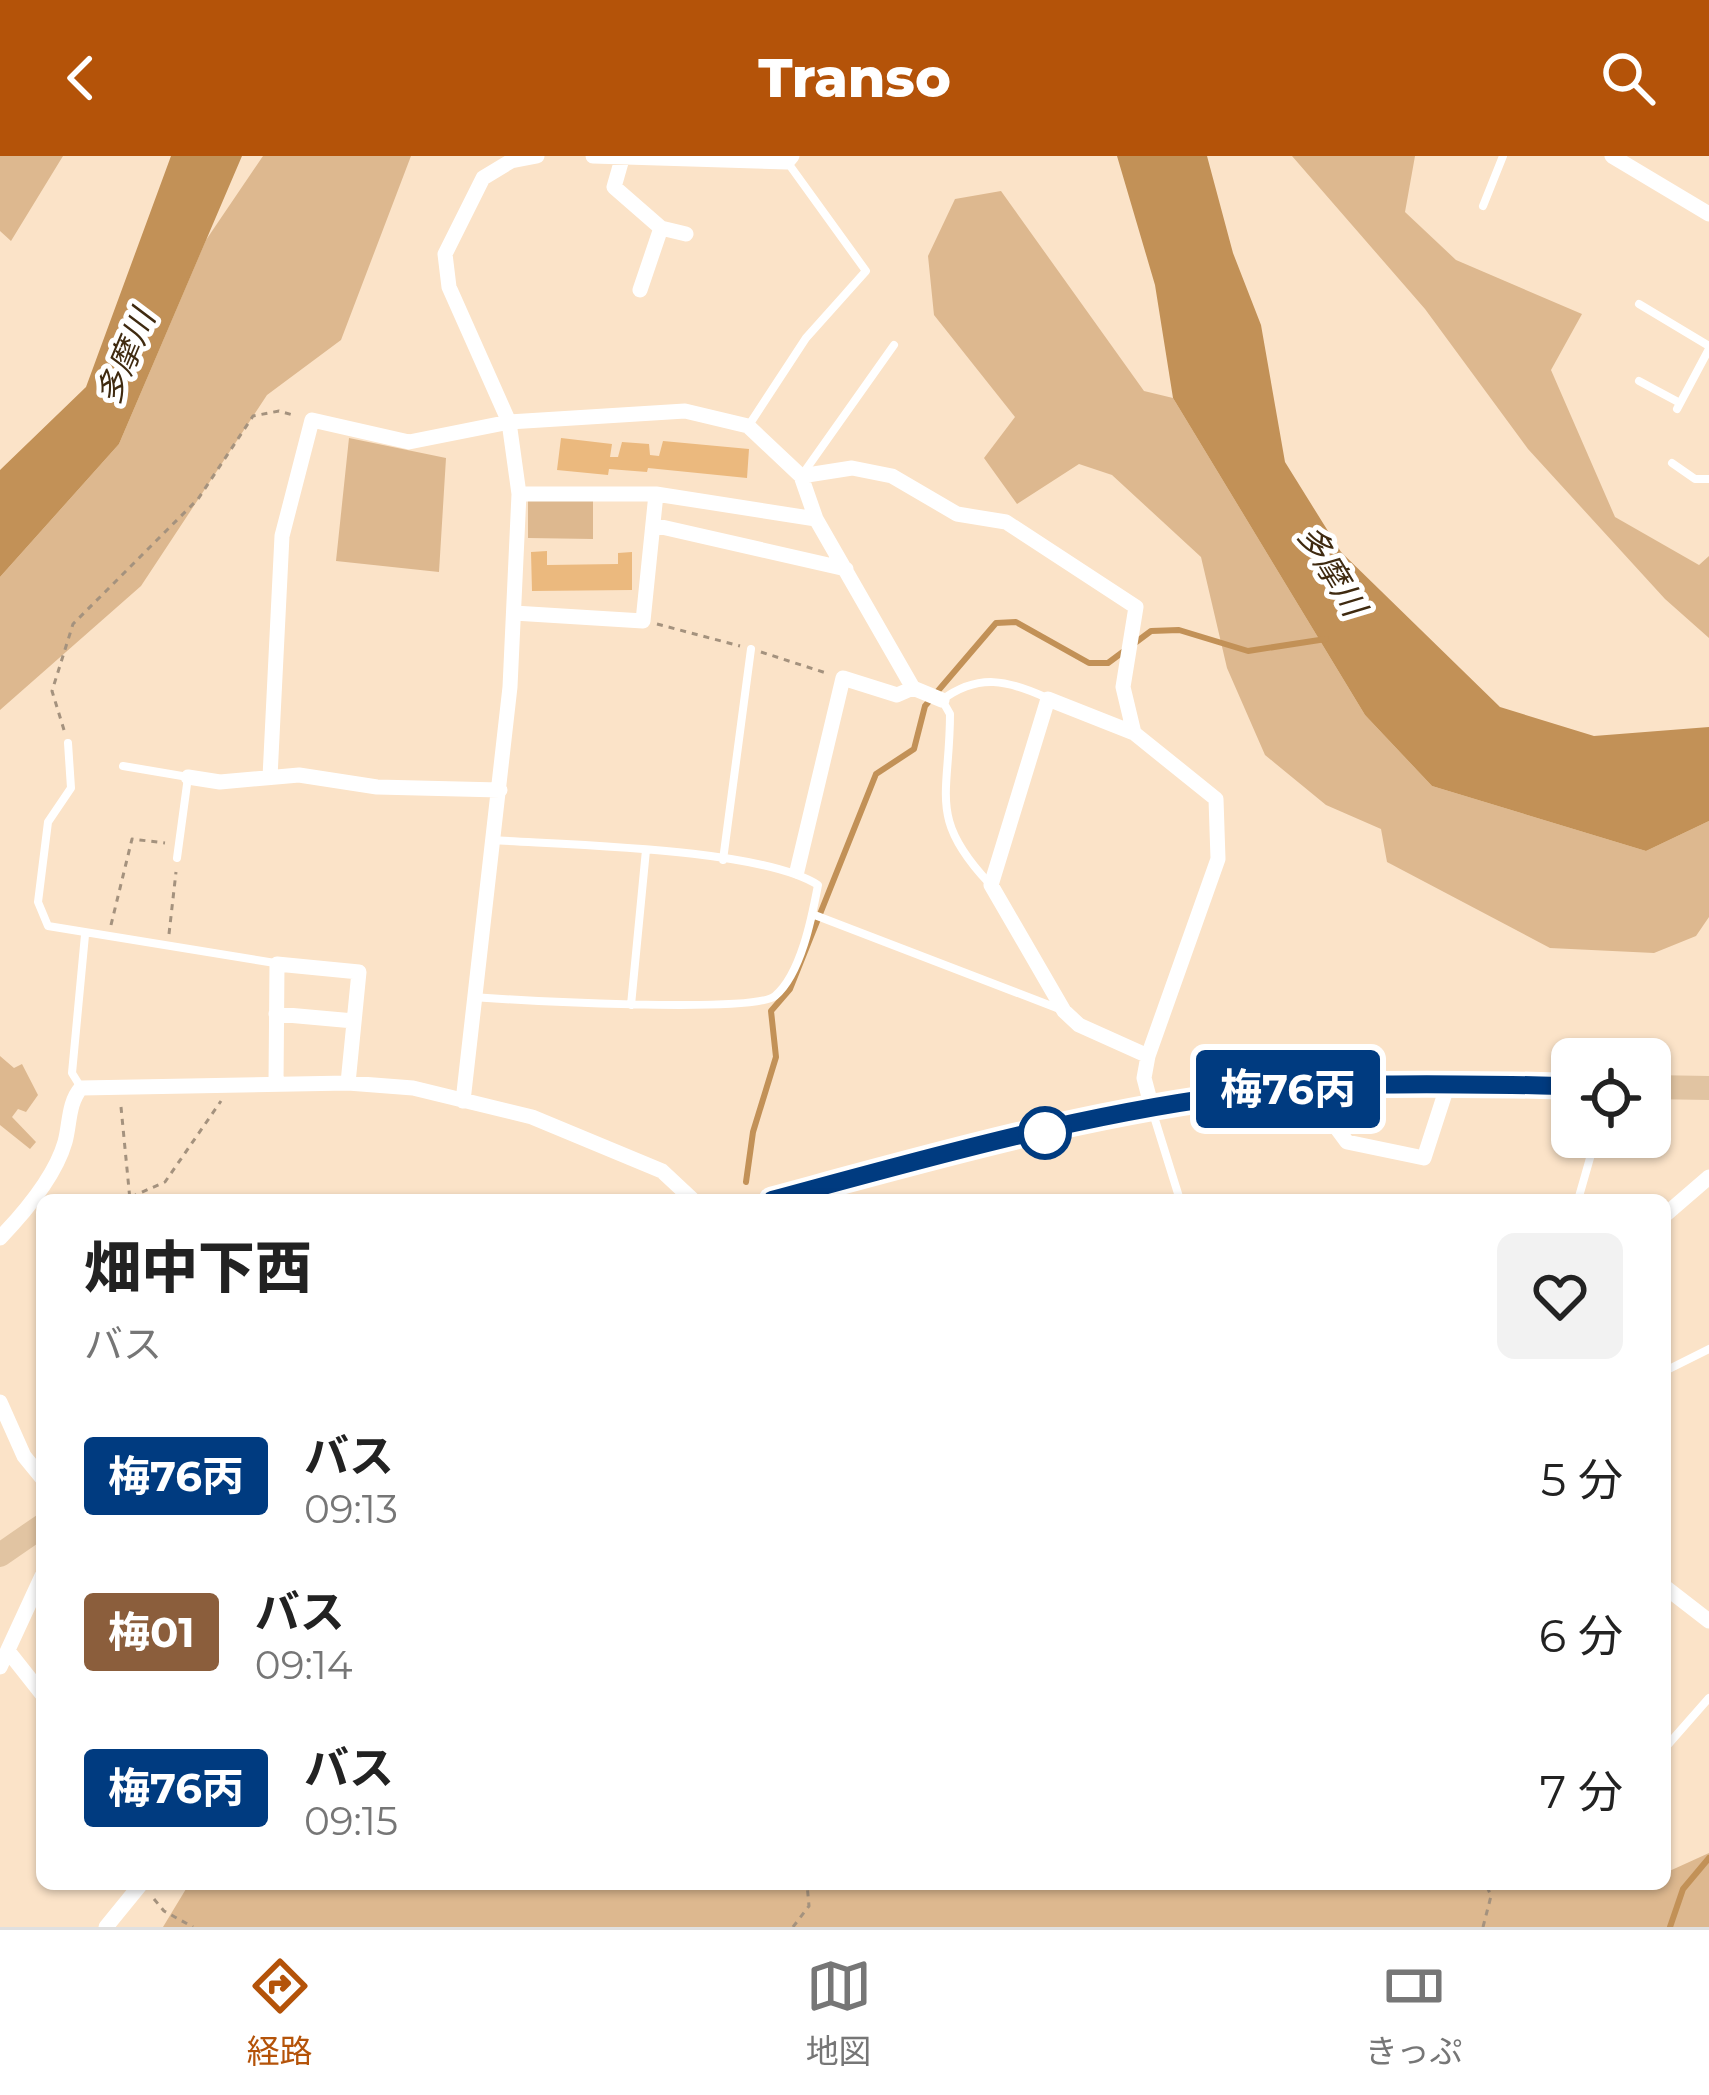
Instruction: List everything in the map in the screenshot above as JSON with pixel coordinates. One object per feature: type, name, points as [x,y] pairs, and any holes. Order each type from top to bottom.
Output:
[{"type":"main road","points":[[797,1194],[1152,1108],[1299,1088],[1551,1086]]},
{"type":"main road","points":[[1671,1087],[1709,1088]]},
{"type":"main road","points":[[0,1555],[36,1530]]},
{"type":"street","points":[[463,1101],[500,790],[519,494],[509,422],[449,286],[445,254],[483,178],[511,160],[537,156]]},
{"type":"street","points":[[593,156],[790,159]]},
{"type":"street","points":[[1612,156],[1709,214]]},
{"type":"street","points":[[622,159],[614,187],[661,228],[686,233]]},
{"type":"street","points":[[640,290],[661,228]]},
{"type":"street","points":[[271,777],[282,536],[311,420],[409,442],[509,422],[685,411],[748,426],[801,476],[816,519],[913,688],[942,700]]},
{"type":"street","points":[[801,476],[852,468],[892,476],[957,514],[1006,522],[1136,607],[1123,687],[1134,734]]},
{"type":"street","points":[[519,494],[656,494],[816,519]]},
{"type":"street","points":[[514,614],[643,621],[656,494]]},
{"type":"street","points":[[653,525],[846,569]]},
{"type":"street","points":[[797,871],[843,678],[897,695],[913,688]]},
{"type":"street","points":[[1148,1056],[1079,1025],[1064,1011],[991,885],[1048,699],[1134,734],[1216,799],[1218,859],[1148,1056],[1144,1078],[1152,1108]]},
{"type":"street","points":[[188,777],[220,782],[271,777],[500,790]]},
{"type":"street","points":[[276,1084],[277,964],[358,973],[348,1083]]},
{"type":"street","points":[[277,1014],[354,1021]]},
{"type":"street","points":[[0,1238],[23,1214],[64,1147],[74,1096],[81,1088],[348,1083],[413,1088],[532,1117],[662,1171],[687,1194]]},
{"type":"street","points":[[1299,1088],[1303,1109],[1330,1120],[1347,1142],[1424,1158],[1448,1084]]},
{"type":"street","points":[[1671,1211],[1709,1177]]},
{"type":"street","points":[[0,1402],[24,1456],[36,1471]]},
{"type":"street","points":[[36,1589],[4,1659],[36,1688]]},
{"type":"street","points":[[1671,1592],[1709,1621]]},
{"type":"street","points":[[106,1927],[147,1891]]},
{"type":"lane","points":[[1483,206],[1503,156]]},
{"type":"lane","points":[[748,426],[806,338],[866,271],[790,159]]},
{"type":"lane","points":[[1639,304],[1709,347],[1679,406],[1639,381]]},
{"type":"lane","points":[[801,476],[894,345]]},
{"type":"lane","points":[[1672,463],[1695,479],[1709,479]]},
{"type":"lane","points":[[723,860],[751,649]]},
{"type":"lane","points":[[991,885],[957,849],[946,818],[950,714],[942,700],[963,684],[1008,680],[1048,699]]},
{"type":"lane","points":[[68,743],[71,788],[48,822],[38,902],[48,926],[277,964]]},
{"type":"lane","points":[[123,766],[188,777],[177,858]]},
{"type":"lane","points":[[472,998],[631,1005],[763,1004],[780,992],[812,914],[818,885],[797,871],[723,860],[491,839]]},
{"type":"lane","points":[[631,1005],[646,850]]},
{"type":"lane","points":[[812,914],[1064,1011]]},
{"type":"lane","points":[[81,1088],[72,1073],[85,935]]},
{"type":"lane","points":[[1152,1108],[1178,1194]]},
{"type":"lane","points":[[1579,1194],[1590,1158]]},
{"type":"lane","points":[[1671,1368],[1709,1349]]},
{"type":"lane","points":[[1671,1741],[1709,1698]]},
{"type":"path","points":[[68,743],[52,691],[73,624],[198,499],[253,416],[279,411],[311,420]]},
{"type":"path","points":[[108,938],[132,838],[179,845]]},
{"type":"path","points":[[169,947],[177,858]]},
{"type":"path","points":[[140,1194],[165,1182],[221,1100],[242,1085]]},
{"type":"path","points":[[123,1087],[120,1126],[129,1194]]},
{"type":"path","points":[[793,1927],[808,1906],[807,1890]]},
{"type":"path","points":[[1484,1927],[1488,1890]]},
{"type":"path","points":[[147,1891],[164,1911],[193,1927]]},
{"type":"shaded area","points":[[0,156],[63,156],[11,241],[0,231]]},
{"type":"shaded area","points":[[263,156],[411,156],[341,340],[267,395],[141,586],[0,710],[0,577],[119,444],[206,240]]},
{"type":"shaded area","points":[[1292,156],[1415,156],[1405,212],[1456,260],[1582,314],[1551,370],[1615,517],[1699,565],[1709,556],[1709,638],[1665,599],[1528,449],[1425,309]]},
{"type":"shaded area","points":[[1001,191],[1144,391],[1173,398],[1365,715],[1432,786],[1646,851],[1709,821],[1709,917],[1696,936],[1654,953],[1550,948],[1387,862],[1381,829],[1326,805],[1265,755],[1227,668],[1201,557],[1112,475],[1079,464],[1017,504],[984,458],[1015,417],[934,315],[928,256],[955,199]]},
{"type":"shaded area","points":[[349,438],[446,458],[439,572],[336,561]]},
{"type":"shaded area","points":[[528,501],[593,501],[593,539],[528,538]]},
{"type":"shaded area","points":[[0,1056],[14,1068],[22,1064],[38,1095],[26,1112],[18,1109],[12,1117],[36,1142],[30,1149],[0,1125]]},
{"type":"shaded area","points":[[1709,1853],[1709,1927],[163,1927],[185,1890],[1671,1890],[1671,1870]]},
{"type":"water","name":"多摩川","points":[[171,156],[242,156],[119,444],[0,577],[0,470],[86,387]]},
{"type":"water","name":"多摩川","points":[[1117,156],[1207,156],[1233,253],[1261,325],[1285,462],[1341,552],[1500,707],[1594,736],[1709,727],[1709,821],[1646,851],[1432,786],[1365,715],[1173,398],[1155,285]]},
{"type":"building","points":[[561,438],[612,444],[610,457],[618,457],[622,442],[649,444],[650,455],[659,456],[663,441],[749,449],[747,478],[648,468],[647,472],[609,469],[608,475],[557,470]]},
{"type":"building","points":[[547,551],[547,565],[618,564],[618,553],[632,552],[632,590],[532,591],[531,552]]},
{"type":"waterway","points":[[746,1182],[753,1132],[776,1057],[771,1011],[790,989],[876,774],[914,749],[925,706],[996,623],[1016,622],[1089,663],[1108,663],[1151,631],[1179,630],[1248,651],[1326,639]]},
{"type":"waterway","points":[[1670,1927],[1683,1889],[1709,1858]]},
{"type":"bus line","name":"梅76丙","points":[[794,1194],[1135,1112],[1227,1096],[1362,1084],[1551,1086]]}]
